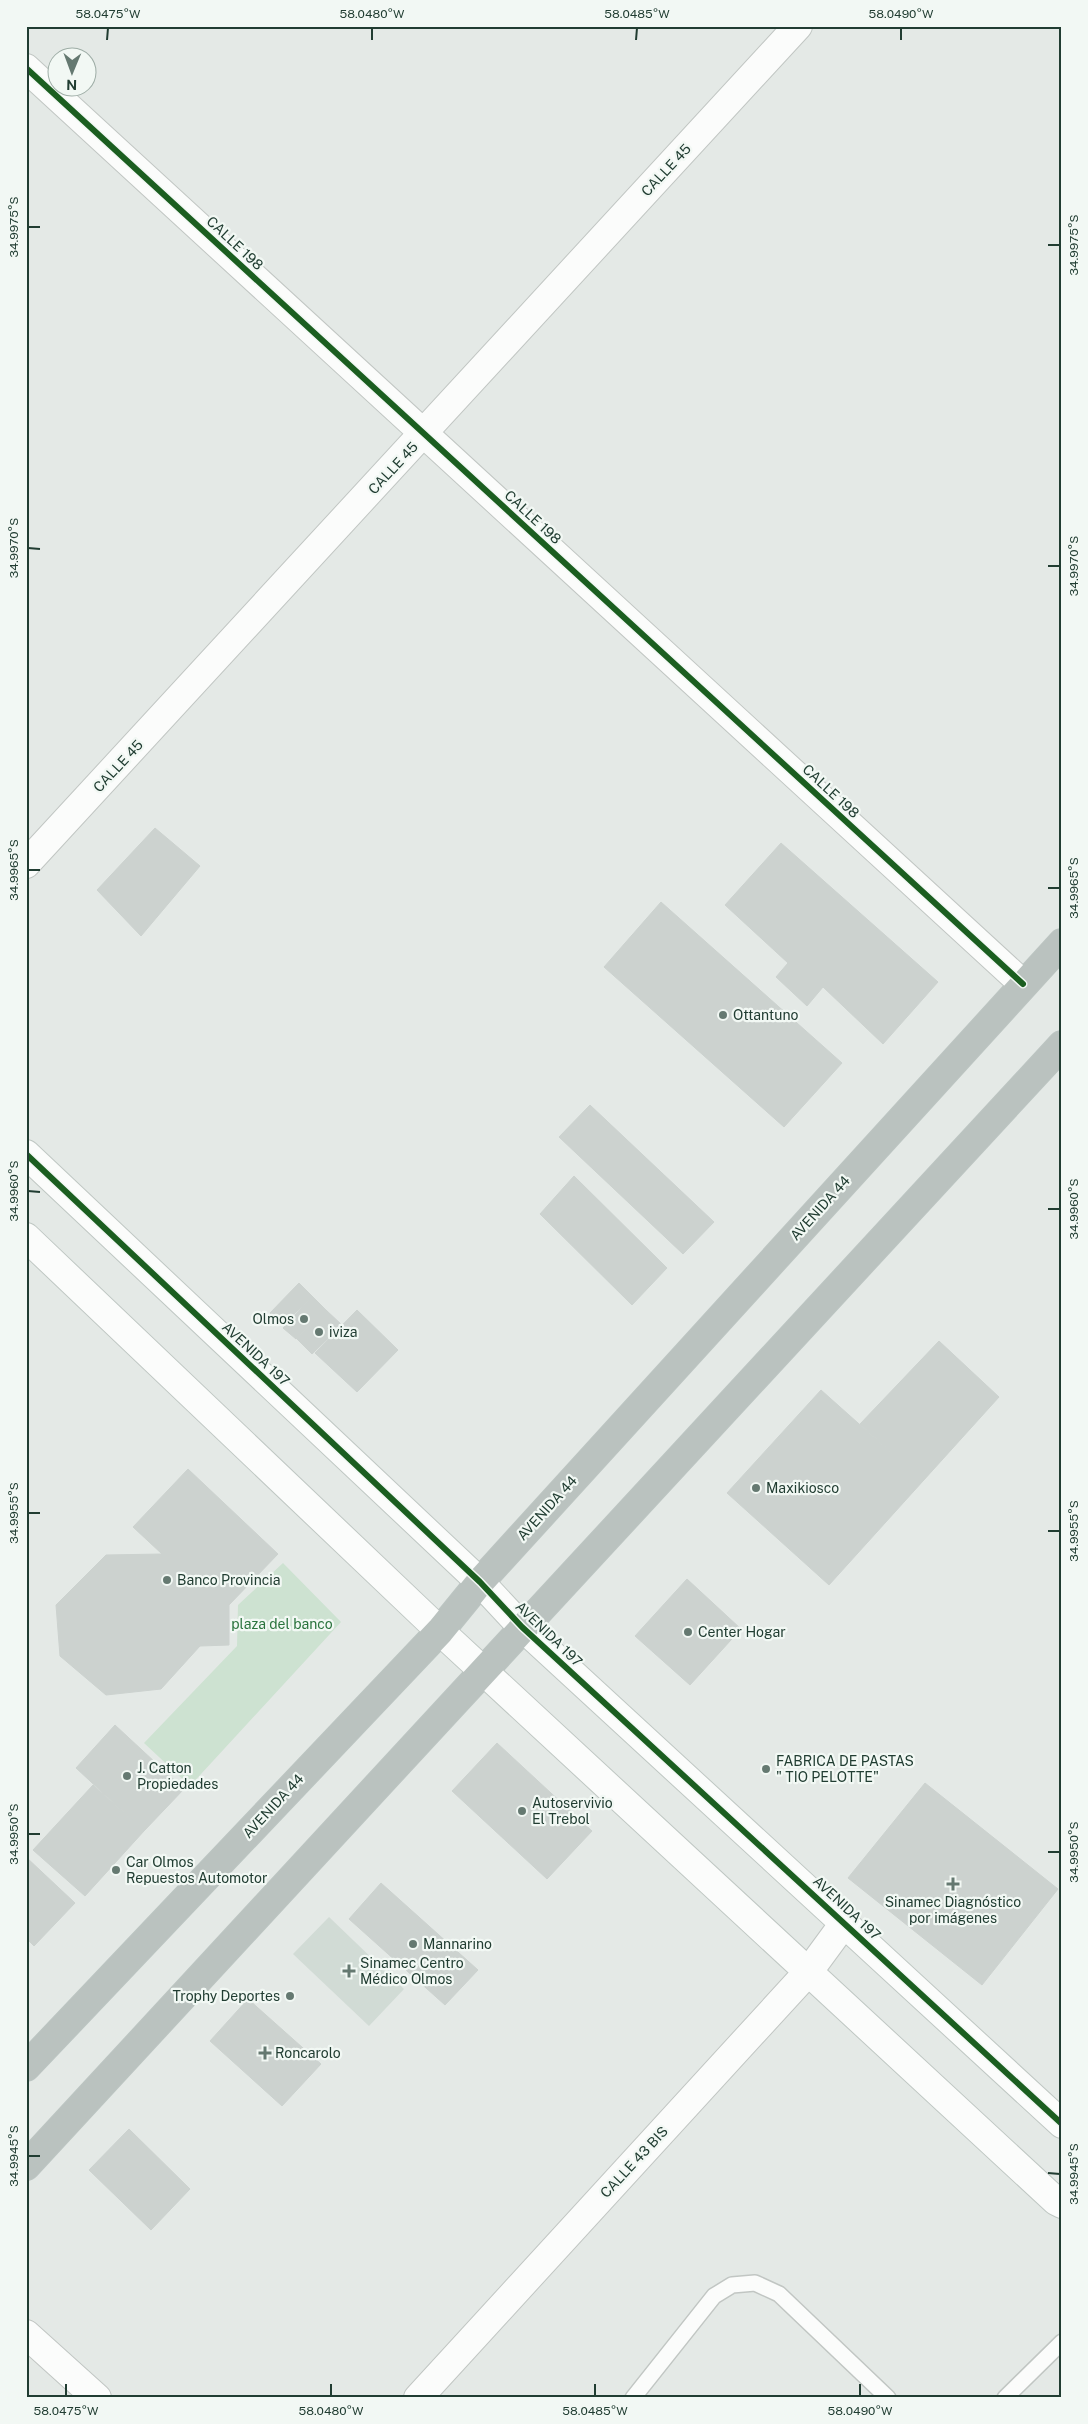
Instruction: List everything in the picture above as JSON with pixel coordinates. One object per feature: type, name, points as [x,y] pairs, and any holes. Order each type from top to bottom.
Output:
[{"type":"highway","name":"AVENIDA 44","points":[[26,2067],[440,1630],[480,1582],[1062,942]]},
{"type":"highway","points":[[26,2166],[1062,1045]]},
{"type":"street","name":"CALLE 45","points":[[26,864],[798,26]]},
{"type":"street","name":"CALLE 198","points":[[26,68],[1023,984]]},
{"type":"street","name":"AVENIDA 197","points":[[26,1154],[480,1582],[522,1628],[845,1922],[1062,2124]]},
{"type":"street","points":[[26,1237],[440,1630],[1060,2200]]},
{"type":"street","name":"CALLE 43 BIS","points":[[418,2398],[809,1971],[845,1922]]},
{"type":"street","points":[[26,2334],[97,2398]]},
{"type":"lane","points":[[633,2398],[714,2296],[732,2285],[755,2283],[780,2294],[888,2398]]},
{"type":"lane","points":[[1009,2396],[1062,2342]]},
{"type":"shaded area","name":"Sinamec Centro Médico Olmos","points":[[329,1917],[404,1989],[369,2026],[293,1954]]},
{"type":"green space","name":"plaza del banco","points":[[283,1563],[341,1622],[190,1786],[144,1743],[237,1646],[238,1605]]},
{"type":"building","points":[[155,828],[200,866],[141,936],[97,890]]},
{"type":"building","points":[[781,843],[938,982],[883,1044],[823,987],[807,1006],[776,977],[788,963],[725,905]]},
{"type":"building","name":"Ottantuno","points":[[661,902],[842,1063],[784,1127],[604,967]]},
{"type":"building","points":[[590,1105],[714,1222],[683,1254],[559,1137]]},
{"type":"building","points":[[574,1176],[667,1268],[632,1305],[540,1214]]},
{"type":"building","points":[[299,1283],[312,1296],[282,1326],[270,1313]]},
{"type":"building","name":"Olmos","points":[[312,1296],[326,1310],[296,1339],[283,1328]]},
{"type":"building","name":"iviza","points":[[326,1310],[342,1325],[312,1354],[297,1339]]},
{"type":"building","points":[[357,1310],[398,1350],[357,1392],[315,1353]]},
{"type":"building","points":[[939,1341],[999,1397],[923,1481],[860,1424]]},
{"type":"building","points":[[821,1390],[923,1481],[829,1585],[727,1493]]},
{"type":"building","name":"Banco Provincia","points":[[188,1469],[278,1554],[229,1605],[229,1645],[200,1646],[161,1689],[106,1695],[60,1656],[56,1605],[106,1555],[162,1554],[133,1527]]},
{"type":"building","name":"Center Hogar","points":[[687,1579],[741,1629],[690,1685],[635,1636]]},
{"type":"building","name":"J. Catton Propiedades","points":[[115,1725],[184,1789],[144,1831],[76,1768]]},
{"type":"building","name":"Autoservivio El Trebol","points":[[497,1743],[592,1831],[547,1879],[452,1791]]},
{"type":"building","name":"Sinamec Diagnóstico por imágenes","points":[[925,1783],[1058,1889],[982,1985],[848,1878]]},
{"type":"building","points":[[93,1785],[144,1831],[85,1896],[33,1850]]},
{"type":"building","points":[[26,1857],[75,1903],[34,1946],[26,1938]]},
{"type":"building","name":"Mannarino","points":[[381,1883],[478,1970],[445,2005],[349,1919]]},
{"type":"building","name":"Roncarolo","points":[[248,1999],[321,2064],[282,2106],[210,2041]]},
{"type":"building","points":[[129,2129],[190,2189],[151,2230],[89,2170]]},
{"type":"cycle path","points":[[26,68],[1023,984]]},
{"type":"cycle path","points":[[26,1154],[480,1582],[522,1627],[1062,2124]]},
{"type":"place","name":"Ottantuno","points":[[723,1015]]},
{"type":"place","name":"Olmos","points":[[304,1319]]},
{"type":"place","name":"iviza","points":[[319,1332]]},
{"type":"place","name":"Maxikiosco","points":[[756,1488]]},
{"type":"place","name":"Banco Provincia","points":[[167,1580]]},
{"type":"place","name":"Center Hogar","points":[[688,1632]]},
{"type":"place","name":"FABRICA DE PASTAS \" TIO PELOTTE\"","points":[[766,1769]]},
{"type":"place","name":"J. Catton Propiedades","points":[[127,1776]]},
{"type":"place","name":"Autoservivio El Trebol","points":[[522,1811]]},
{"type":"place","name":"Car Olmos Repuestos Automotor","points":[[116,1870]]},
{"type":"place","name":"Sinamec Diagnóstico por imágenes","points":[[953,1884]]},
{"type":"place","name":"Mannarino","points":[[413,1944]]},
{"type":"place","name":"Sinamec Centro Médico Olmos","points":[[349,1971]]},
{"type":"place","name":"Trophy Deportes","points":[[290,1996]]},
{"type":"place","name":"Roncarolo","points":[[265,2053]]}]
